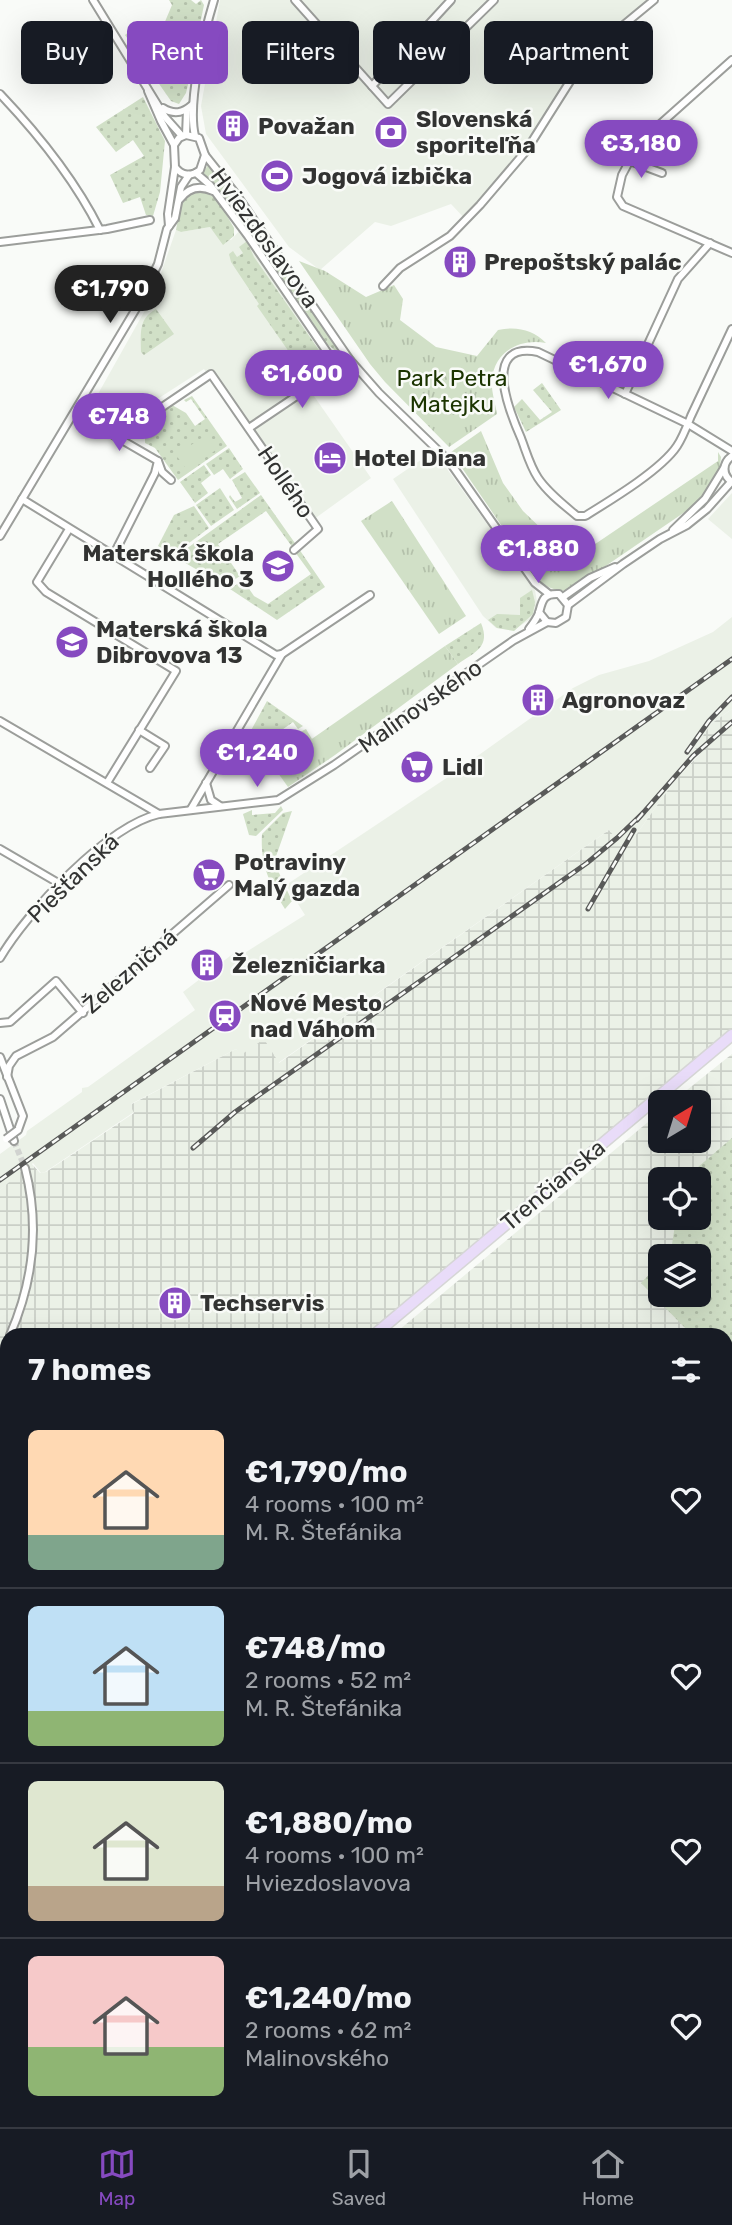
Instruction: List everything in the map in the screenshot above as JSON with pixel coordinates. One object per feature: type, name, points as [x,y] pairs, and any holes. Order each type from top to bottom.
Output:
[{"type":"main road","name":"Trenčianska","points":[[382,1328],[732,1035]]},
{"type":"street","points":[[93,0],[127,53]]},
{"type":"street","points":[[174,145],[184,135],[214,0]]},
{"type":"street","points":[[295,0],[388,104],[494,0]]},
{"type":"street","points":[[372,86],[451,0]]},
{"type":"street","points":[[383,286],[400,268],[450,236],[480,205],[526,151],[586,56],[654,0]]},
{"type":"street","points":[[732,60],[639,143],[618,188],[617,197],[623,206],[732,253]]},
{"type":"street","points":[[146,84],[174,145],[175,167],[168,214],[169,226]]},
{"type":"street","points":[[0,536],[75,413],[154,274],[169,226],[175,218],[181,187],[202,168],[205,155],[202,142],[195,136],[184,135],[165,117],[147,84]]},
{"type":"street","points":[[0,94],[29,124],[62,169],[100,230]]},
{"type":"street","points":[[160,105],[170,112],[189,107]]},
{"type":"street","points":[[189,107],[195,136]]},
{"type":"street","name":"Hviezdoslavova","points":[[205,155],[236,194],[348,357],[379,393],[449,461],[535,583],[549,594]]},
{"type":"street","points":[[630,161],[662,173]]},
{"type":"street","points":[[175,167],[181,173],[193,174]]},
{"type":"street","name":"Hviezdoslavova","points":[[193,174],[216,192],[338,368]]},
{"type":"street","points":[[179,200],[195,187],[205,187],[216,192]]},
{"type":"street","points":[[0,242],[100,230],[150,220]]},
{"type":"street","points":[[625,394],[678,279],[710,243]]},
{"type":"street","points":[[568,605],[623,564],[702,513],[732,482],[726,476],[729,459],[717,443],[688,424],[538,352],[526,350],[516,353],[504,368],[502,380],[505,398],[539,480],[577,516],[584,516],[650,472],[667,459],[679,444],[688,424],[732,329]]},
{"type":"street","points":[[249,428],[338,368],[348,357]]},
{"type":"street","name":"Hollého","points":[[118,437],[211,374],[318,529],[294,550]]},
{"type":"street","points":[[75,413],[158,461],[162,472],[171,480]]},
{"type":"street","points":[[717,443],[729,459]]},
{"type":"street","points":[[672,532],[705,499],[729,459]]},
{"type":"street","points":[[113,556],[155,473],[158,461]]},
{"type":"street","points":[[22,499],[276,655],[282,654],[370,595]]},
{"type":"street","points":[[69,528],[37,582],[46,592],[176,671],[107,783]]},
{"type":"street","points":[[563,597],[590,578],[623,564]]},
{"type":"street","name":"Hviezdoslavova","points":[[535,583],[540,603]]},
{"type":"street","points":[[549,594],[563,597],[568,605],[564,620],[547,622],[539,612],[540,603],[549,594]]},
{"type":"street","name":"Malinovského","points":[[525,633],[539,612]]},
{"type":"street","name":"Malinovského","points":[[278,800],[334,765],[525,633],[547,622]]},
{"type":"street","points":[[191,809],[282,654]]},
{"type":"street","points":[[0,721],[159,814]]},
{"type":"street","points":[[139,730],[164,746],[150,768]]},
{"type":"street","points":[[206,783],[211,800],[220,806]]},
{"type":"street","name":"Piešťanská","points":[[0,960],[19,931],[60,884],[124,829],[146,817],[159,814],[278,800]]},
{"type":"street","points":[[0,849],[60,884]]},
{"type":"street","name":"Železničná","points":[[7,1077],[12,1060],[53,1037],[83,1013],[229,885]]},
{"type":"street","points":[[0,960],[0,967]]},
{"type":"street","points":[[0,1023],[10,1022],[56,981],[83,1013]]},
{"type":"street","points":[[0,1057],[23,1116],[18,1130],[3,1141]]},
{"type":"street","points":[[0,1099],[15,1141]]},
{"type":"street","points":[[13,1328],[27,1290],[33,1252],[33,1213],[24,1168]]},
{"type":"shaded area","points":[[220,0],[647,0],[626,21],[484,21],[484,84],[570,84],[467,221],[451,204],[391,226],[375,222],[320,270],[289,247],[206,134],[201,106],[205,84],[228,84],[228,21],[216,21]]},
{"type":"shaded area","points":[[210,227],[231,240],[240,230],[331,368],[307,386],[371,478],[310,522],[204,369],[114,427],[91,414],[89,410],[153,296],[176,230],[181,232]]},
{"type":"shaded area","points":[[434,451],[535,590],[538,608],[531,619],[513,630],[496,628],[483,616],[393,479]]},
{"type":"shaded area","points":[[732,493],[732,539],[708,519]]},
{"type":"shaded area","points":[[732,617],[732,709],[711,724],[700,753],[676,779],[628,846],[621,844],[609,830],[278,1063],[240,1055],[236,1049],[131,1104],[134,1112],[45,1172],[41,1173],[33,1163],[0,1190],[0,1154],[82,1092],[82,1088],[88,1087],[195,1010],[183,992],[234,953],[243,954],[305,915],[286,885],[448,777],[573,688],[599,675],[649,661],[713,632]]},
{"type":"shaded area","points":[[732,709],[732,1035],[667,1090],[648,1090],[648,1106],[387,1328],[0,1328],[0,1190],[31,1163],[40,1173],[46,1172],[134,1113],[130,1105],[236,1049],[241,1055],[264,1039],[279,1063],[609,830],[621,844],[628,846],[676,779],[700,754],[695,748],[711,724]]},
{"type":"shaded area","points":[[732,1054],[732,1328],[401,1328],[648,1122],[648,1153],[711,1153],[711,1090],[687,1090]]},
{"type":"green space","points":[[169,0],[191,0],[196,4],[201,0],[204,5],[201,21],[165,21],[172,5]]},
{"type":"green space","points":[[159,84],[188,84],[179,104],[171,101]]},
{"type":"green space","points":[[143,97],[165,141],[160,192],[153,216],[146,215],[140,197],[123,203],[110,175],[144,156],[133,140],[116,152],[96,127]]},
{"type":"green space","points":[[208,165],[254,227],[248,231],[226,198],[203,173]]},
{"type":"green space","points":[[202,190],[218,200],[234,228],[234,236],[223,245],[210,227],[181,232],[176,230],[185,199],[189,194]]},
{"type":"green space","points":[[259,235],[340,351],[338,353],[321,339],[254,239]]},
{"type":"green space","points":[[247,241],[254,257],[328,363],[327,371],[310,382],[257,306],[259,304],[231,262],[229,254],[233,251],[237,257],[243,253],[239,247]]},
{"type":"green space","name":"Park Petra Matejku","points":[[299,261],[325,271],[366,297],[394,285],[403,299],[400,320],[436,347],[477,356],[498,330],[512,329],[530,332],[546,343],[518,345],[503,354],[492,380],[497,414],[449,447],[370,364]]},
{"type":"green space","points":[[156,309],[174,334],[144,355],[141,352],[143,322]]},
{"type":"green space","points":[[542,383],[561,410],[526,432],[514,407],[522,399],[540,420],[552,412],[533,390]]},
{"type":"green space","points":[[192,396],[227,446],[178,480],[155,448],[145,443],[145,424],[172,405],[186,413],[195,426],[205,419],[191,399],[186,402],[184,400]]},
{"type":"green space","points":[[481,431],[503,483],[523,511],[573,559],[718,461],[718,452],[721,457],[720,467],[701,501],[569,591],[561,591],[541,583],[451,452]]},
{"type":"green space","points":[[206,435],[216,450],[187,470],[176,455]]},
{"type":"green space","points":[[229,448],[243,469],[230,479],[223,469],[214,475],[206,464]]},
{"type":"green space","points":[[204,465],[211,475],[201,483],[208,493],[195,503],[180,482]]},
{"type":"green space","points":[[245,472],[260,493],[237,509],[229,497],[230,495],[235,502],[242,498],[232,480]]},
{"type":"green space","points":[[220,488],[234,510],[211,526],[196,505]]},
{"type":"green space","points":[[261,495],[297,546],[293,548],[266,511],[218,544],[240,576],[225,586],[175,557]]},
{"type":"green space","points":[[392,501],[466,616],[439,634],[361,521]]},
{"type":"green space","points":[[194,506],[209,528],[173,555],[158,546],[174,515]]},
{"type":"green space","points":[[299,549],[325,587],[277,620],[230,589],[243,580],[254,596],[268,604],[311,574],[295,552]]},
{"type":"green space","points":[[532,590],[535,602],[533,614],[514,631],[497,628],[488,620],[497,614],[520,615],[520,598]]},
{"type":"green space","points":[[481,623],[484,631],[483,643],[458,664],[445,646]]},
{"type":"green space","points":[[445,646],[458,664],[288,787],[273,766]]},
{"type":"green space","points":[[267,701],[303,726],[298,729],[293,722],[272,737],[284,755],[306,740],[300,732],[306,729],[312,739],[273,766],[248,736]]},
{"type":"green space","points":[[281,806],[283,810],[256,836],[249,835],[243,814],[252,810],[252,815],[275,813]]},
{"type":"green space","points":[[292,811],[274,862],[292,901],[285,909],[267,874],[262,834],[283,813]]},
{"type":"green space","points":[[732,1138],[732,1328],[685,1328],[665,1307],[711,1307],[711,1244],[672,1244],[674,1230],[711,1230],[711,1167],[698,1167]]},
{"type":"green space","points":[[648,1276],[648,1290],[641,1283]]},
{"type":"tunnel","points":[[14,1141],[25,1168]]},
{"type":"railway","points":[[0,1180],[732,659]]},
{"type":"railway","points":[[687,752],[709,721],[732,697]]},
{"type":"railway","points":[[637,820],[693,756],[732,722]]},
{"type":"railway","points":[[193,1148],[235,1112],[587,863],[643,813]]},
{"type":"railway","points":[[588,909],[634,830]]},
{"type":"place","name":"Považan","points":[[233,126]]},
{"type":"place","name":"Slovenská sporiteľňa","points":[[391,132]]},
{"type":"place","name":"Jogová izbička","points":[[277,176]]},
{"type":"place","name":"Prepoštský palác","points":[[460,262]]},
{"type":"place","name":"Hotel Diana","points":[[330,458]]},
{"type":"place","name":"Materská škola Hollého 3","points":[[278,566]]},
{"type":"place","name":"Materská škola Dibrovova 13","points":[[72,642]]},
{"type":"place","name":"Agronovaz","points":[[538,700]]},
{"type":"place","name":"Lidl","points":[[417,767]]},
{"type":"place","name":"Potraviny Malý gazda","points":[[209,875]]},
{"type":"place","name":"Železničiarka","points":[[207,965]]},
{"type":"place","name":"Nové Mesto nad Váhom","points":[[225,1016]]},
{"type":"place","name":"Techservis","points":[[175,1303]]}]
